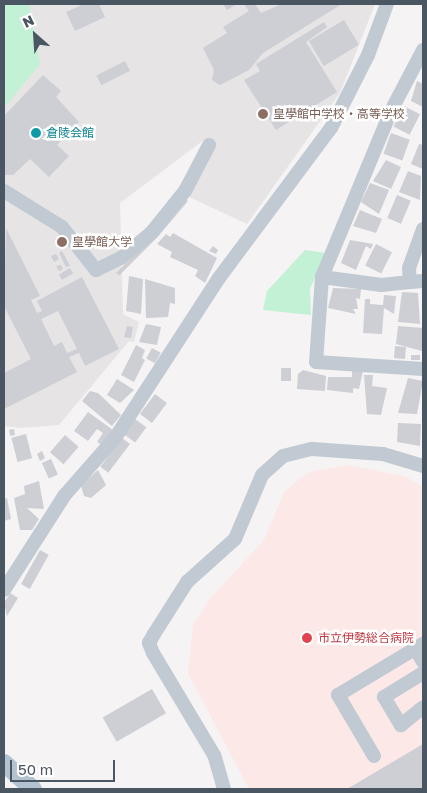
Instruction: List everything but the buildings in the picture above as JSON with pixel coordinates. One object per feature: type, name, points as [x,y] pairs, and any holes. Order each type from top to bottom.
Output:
[{"type":"main road","points":[[4,763],[34,789]]},
{"type":"street","points":[[4,590],[64,496],[120,431],[219,278],[331,128],[368,55],[387,4]]},
{"type":"street","points":[[423,50],[391,111],[322,277],[316,362],[423,369]]},
{"type":"street","points":[[4,192],[62,227],[96,270],[121,258],[152,232],[185,191],[209,145]]},
{"type":"street","points":[[322,277],[381,285],[417,281],[411,260],[423,229]]},
{"type":"street","points":[[224,789],[214,755],[153,653],[149,642],[187,582],[235,539],[262,475],[283,456],[301,449],[383,454],[423,466]]},
{"type":"street","points":[[374,756],[338,695],[419,646],[423,662]]},
{"type":"street","points":[[423,672],[384,697],[401,725],[423,707]]},
{"type":"shaded area","name":"皇學館大学","points":[[4,4],[375,4],[340,93],[247,224],[187,196],[214,141],[205,139],[120,203],[123,314],[139,322],[134,342],[129,341],[59,425],[21,428],[4,426]]},
{"type":"shaded area","name":"市立伊勢総合病院","points":[[348,465],[406,477],[423,487],[423,789],[249,789],[188,673],[193,625],[210,599],[264,540],[285,491],[309,472]]},
{"type":"green space","points":[[4,4],[29,4],[40,64],[4,108]]},
{"type":"green space","points":[[305,250],[326,253],[310,289],[311,315],[263,310],[267,291]]},
{"type":"place","name":"皇學館中学校・高等学校","points":[[263,114]]},
{"type":"place","name":"倉陵会館","points":[[36,133]]},
{"type":"place","name":"皇學館大学","points":[[62,242]]},
{"type":"place","name":"市立伊勢総合病院","points":[[307,638]]}]
